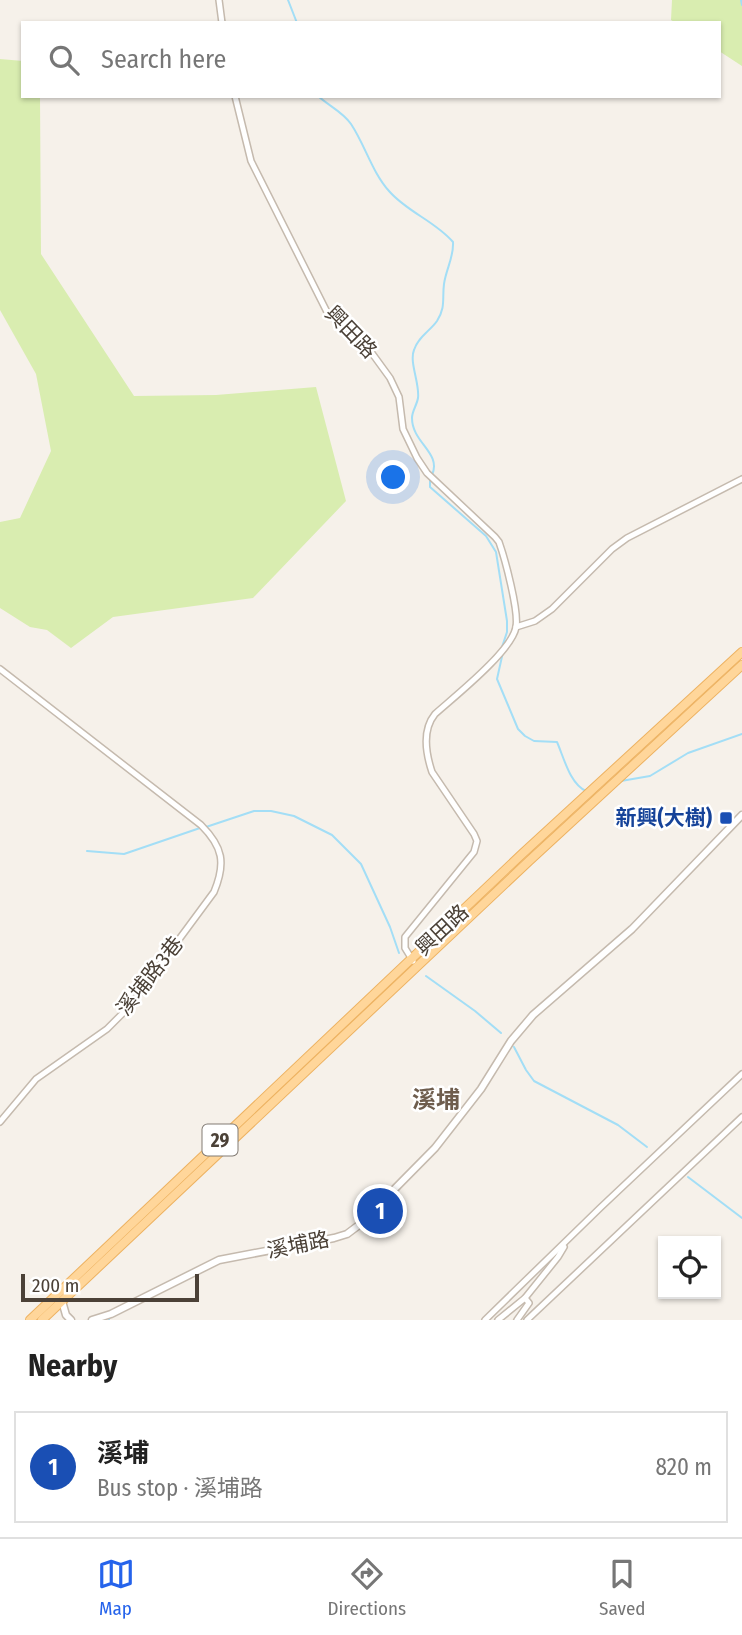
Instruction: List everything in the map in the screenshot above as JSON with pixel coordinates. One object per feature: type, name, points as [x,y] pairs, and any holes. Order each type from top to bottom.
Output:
[{"type":"main road","name":"興田路","points":[[410,959],[742,652]]},
{"type":"main road","name":"興田路","points":[[418,966],[742,665]]},
{"type":"main road","name":"29","points":[[30,1320],[410,959]]},
{"type":"main road","name":"29","points":[[42,1320],[418,966]]},
{"type":"street","points":[[219,0],[222,21]]},
{"type":"street","name":"興田路","points":[[235,98],[251,161],[327,312],[339,324],[358,334],[390,377],[399,397],[403,429],[427,473],[499,542],[515,602],[516,627],[511,639],[503,650],[430,720],[426,742],[432,772],[477,841],[474,852],[405,937],[405,948],[410,959]]},
{"type":"street","points":[[516,627],[536,621],[552,609],[612,549],[627,538],[742,480]]},
{"type":"street","name":"溪埔路3巷","points":[[0,669],[201,825],[216,841],[221,866],[214,892],[132,1003],[107,1029],[36,1079],[0,1122]]},
{"type":"street","name":"溪埔路","points":[[92,1320],[111,1314],[219,1260],[347,1234],[442,1140],[481,1089],[510,1041],[533,1015],[632,929],[742,815]]},
{"type":"street","points":[[410,959],[418,966]]},
{"type":"street","points":[[485,1320],[742,1074]]},
{"type":"street","points":[[527,1320],[742,1116]]},
{"type":"street","points":[[498,1320],[525,1298],[558,1257],[567,1241]]},
{"type":"street","points":[[517,1320],[529,1303],[525,1298]]},
{"type":"street","points":[[62,1301],[66,1315],[71,1320]]},
{"type":"green space","points":[[672,0],[742,0],[742,66],[721,52],[721,21],[671,20]]},
{"type":"green space","points":[[0,59],[21,61],[21,98],[40,98],[41,254],[134,396],[216,395],[316,387],[346,501],[253,598],[113,617],[71,648],[47,630],[30,627],[0,608],[0,522],[20,518],[51,451],[36,374],[0,310]]},
{"type":"waterway","points":[[288,0],[296,21]]},
{"type":"waterway","points":[[741,0],[742,5]]},
{"type":"waterway","points":[[321,98],[351,124],[389,191],[453,242],[444,284],[442,311],[437,321],[418,341],[413,355],[418,392],[412,415],[413,427],[433,460],[432,475]]},
{"type":"waterway","points":[[430,480],[430,487],[486,536],[496,552],[507,621],[502,647]]},
{"type":"waterway","points":[[503,652],[497,679],[518,729],[534,741],[557,742],[572,777],[580,788],[586,791]]},
{"type":"waterway","points":[[621,781],[650,776],[688,753],[742,734]]},
{"type":"waterway","points":[[206,827],[254,811],[271,811],[294,816],[332,835],[361,864],[399,953]]},
{"type":"waterway","points":[[87,851],[124,854],[200,828]]},
{"type":"waterway","points":[[426,976],[501,1033]]},
{"type":"waterway","points":[[514,1047],[534,1081],[618,1125],[647,1147]]},
{"type":"waterway","points":[[688,1177],[742,1218]]},
{"type":"place","name":"新興(大樹)","points":[[726,818]]},
{"type":"place","name":"溪埔","points":[[380,1211]]},
{"type":"district","name":"溪埔","points":[[436,1100]]}]
